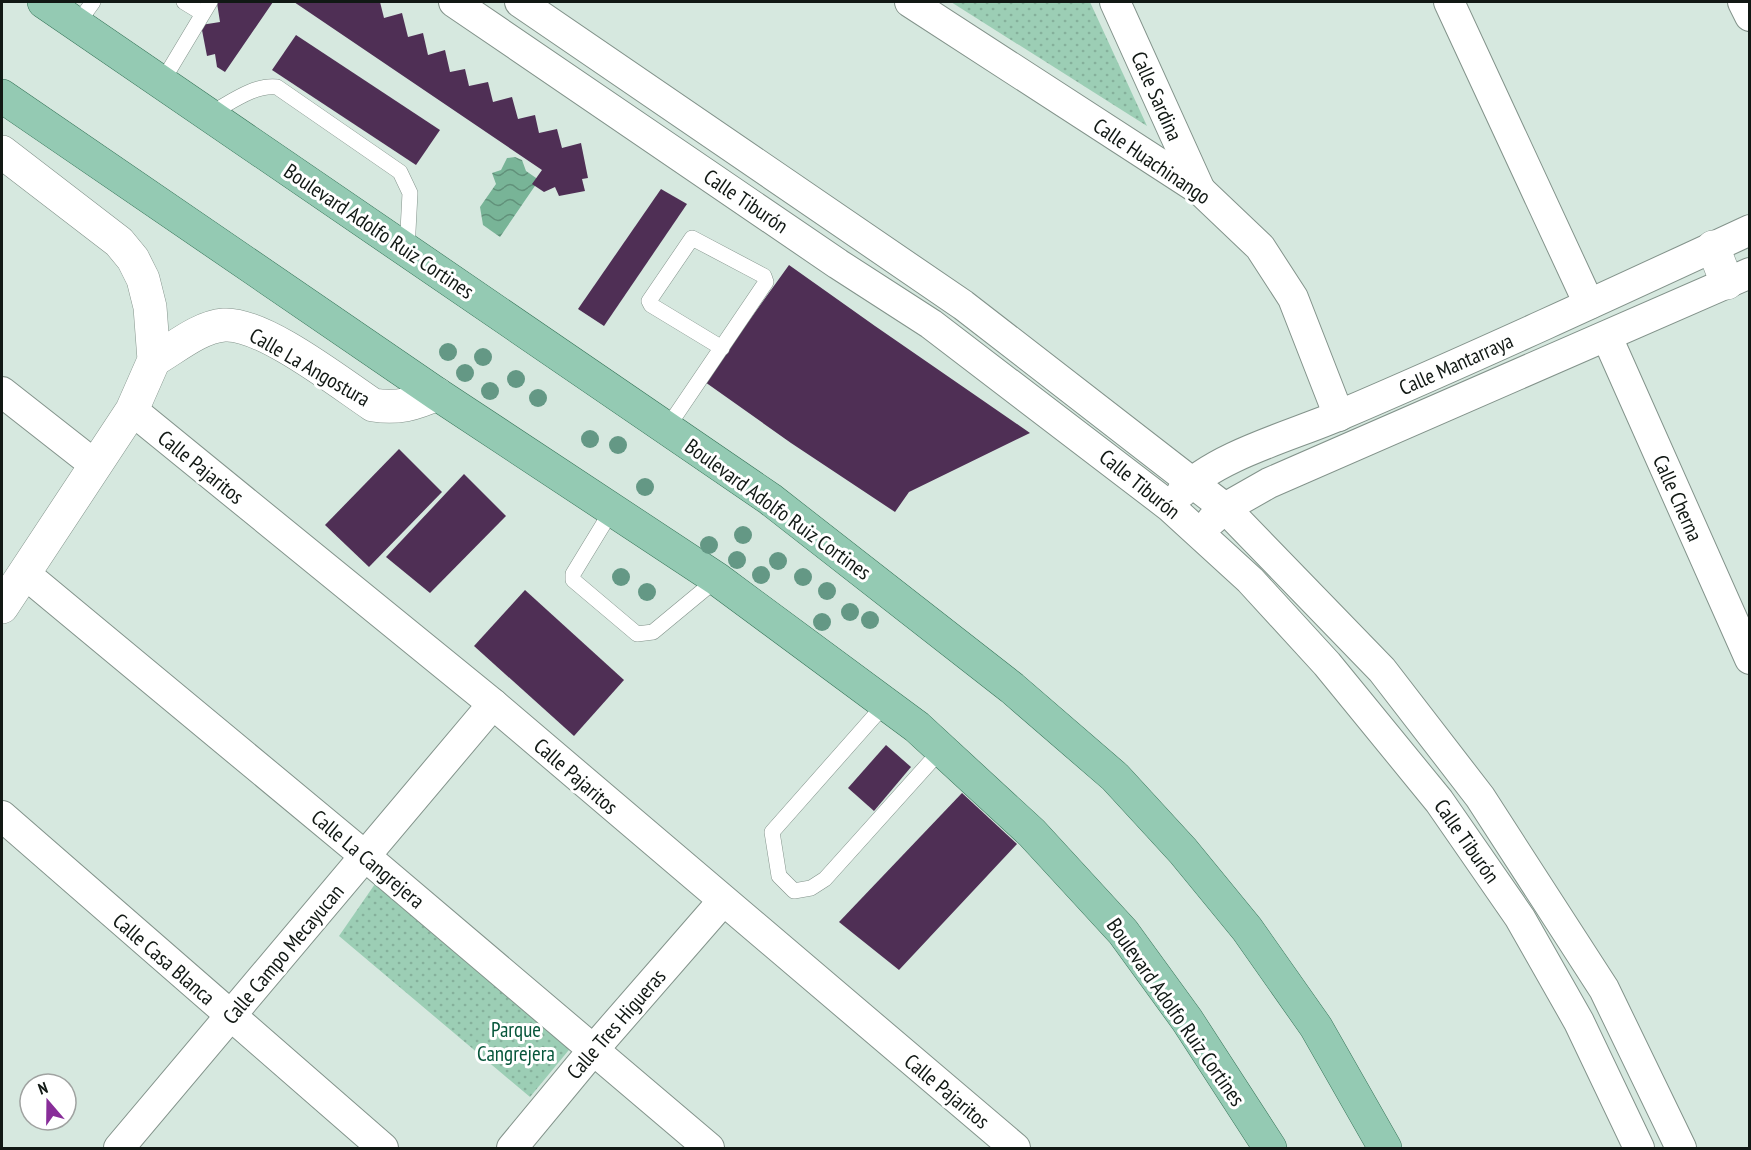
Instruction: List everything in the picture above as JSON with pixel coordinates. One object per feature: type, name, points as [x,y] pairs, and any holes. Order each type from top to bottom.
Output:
[{"type":"main road","name":"Boulevard Adolfo Ruiz Cortines","points":[[44,2],[85,13],[162,82],[780,506],[1012,688],[1114,777],[1183,851],[1247,929],[1316,1027],[1385,1149]]},
{"type":"main road","name":"Boulevard Adolfo Ruiz Cortines","points":[[2,96],[437,394],[717,579],[886,703],[1032,833],[1123,932],[1187,1020],[1263,1145]]},
{"type":"street","name":"Calle Tiburón","points":[[454,2],[838,264],[932,324],[1169,506],[1250,580],[1327,664],[1439,801],[1520,918],[1578,1022],[1639,1149]]},
{"type":"street","name":"Calle Tiburón","points":[[520,2],[963,305],[1193,480],[1225,508],[1382,670],[1480,797],[1604,989],[1682,1149]]},
{"type":"street","name":"Calle Huachinango","points":[[910,2],[1200,190],[1260,247],[1293,298],[1339,416]]},
{"type":"street","name":"Calle Sardina","points":[[1115,2],[1200,190]]},
{"type":"street","points":[[1449,2],[1589,304]]},
{"type":"street","points":[[1743,2],[1749,16]]},
{"type":"street","points":[[2,152],[119,242],[133,259],[143,279],[150,307],[154,360],[132,410],[2,607]]},
{"type":"street","name":"Calle Mantarraya","points":[[1169,506],[1193,480],[1237,457],[1339,416],[1749,230]]},
{"type":"street","points":[[1713,247],[1738,278]]},
{"type":"street","name":"Calle Mantarraya","points":[[1198,532],[1225,508],[1269,483],[1738,278]]},
{"type":"street","name":"Calle La Angostura","points":[[154,360],[206,330],[225,325],[247,328],[271,339],[373,405],[390,408],[410,406],[437,394]]},
{"type":"street","name":"Calle Cherna","points":[[1607,337],[1749,659]]},
{"type":"street","points":[[2,392],[95,465]]},
{"type":"street","name":"Calle Pajaritos","points":[[132,410],[493,704],[722,902],[1015,1149]]},
{"type":"street","name":"Calle La Cangrejera","points":[[24,573],[365,856],[709,1149]]},
{"type":"street","name":"Calle Campo Mecayucan","points":[[119,1149],[493,704]]},
{"type":"street","name":"Calle Casa Blanca","points":[[2,816],[383,1149]]},
{"type":"street","name":"Calle Tres Higueras","points":[[512,1149],[594,1049],[722,902]]},
{"type":"lane","points":[[162,82],[206,7],[184,2]]},
{"type":"lane","points":[[209,114],[252,91],[268,86],[277,87],[400,172],[410,193],[407,250]]},
{"type":"lane","points":[[666,428],[722,348],[766,279],[692,238],[649,301],[722,348]]},
{"type":"lane","points":[[612,510],[573,574],[573,580],[637,634],[653,632],[717,579]]},
{"type":"lane","points":[[886,703],[772,832],[779,876],[794,891],[811,888],[825,879],[941,750]]},
{"type":"green space","points":[[951,2],[1090,2],[1147,126]]},
{"type":"green space","name":"Parque Cangrejera","points":[[375,884],[573,1045],[530,1097],[339,936]]},
{"type":"water","points":[[515,157],[522,160],[526,171],[539,180],[500,237],[483,225],[480,207],[496,184],[492,173],[501,170],[507,158]]},
{"type":"building","points":[[273,2],[225,72],[217,67],[215,54],[207,56],[201,25],[220,22],[217,3]]},
{"type":"building","points":[[294,2],[380,2],[384,18],[402,13],[408,37],[423,33],[428,55],[445,50],[450,72],[465,69],[469,86],[488,82],[493,102],[512,97],[518,119],[535,115],[539,133],[557,129],[562,148],[581,143],[588,178],[582,179],[585,191],[559,196],[555,187],[544,192],[532,184],[542,170]]},
{"type":"building","points":[[296,35],[440,130],[416,165],[272,70]]},
{"type":"building","points":[[661,189],[687,204],[604,326],[578,309]]},
{"type":"building","points":[[789,265],[1030,433],[909,492],[895,512],[791,443],[705,382]]},
{"type":"building","points":[[399,449],[442,492],[369,567],[325,525]]},
{"type":"building","points":[[464,474],[506,516],[430,593],[386,557]]},
{"type":"building","points":[[525,590],[624,680],[574,736],[474,646]]},
{"type":"building","points":[[886,745],[911,767],[874,811],[848,788]]},
{"type":"building","points":[[962,793],[1017,844],[899,970],[839,922]]}]
